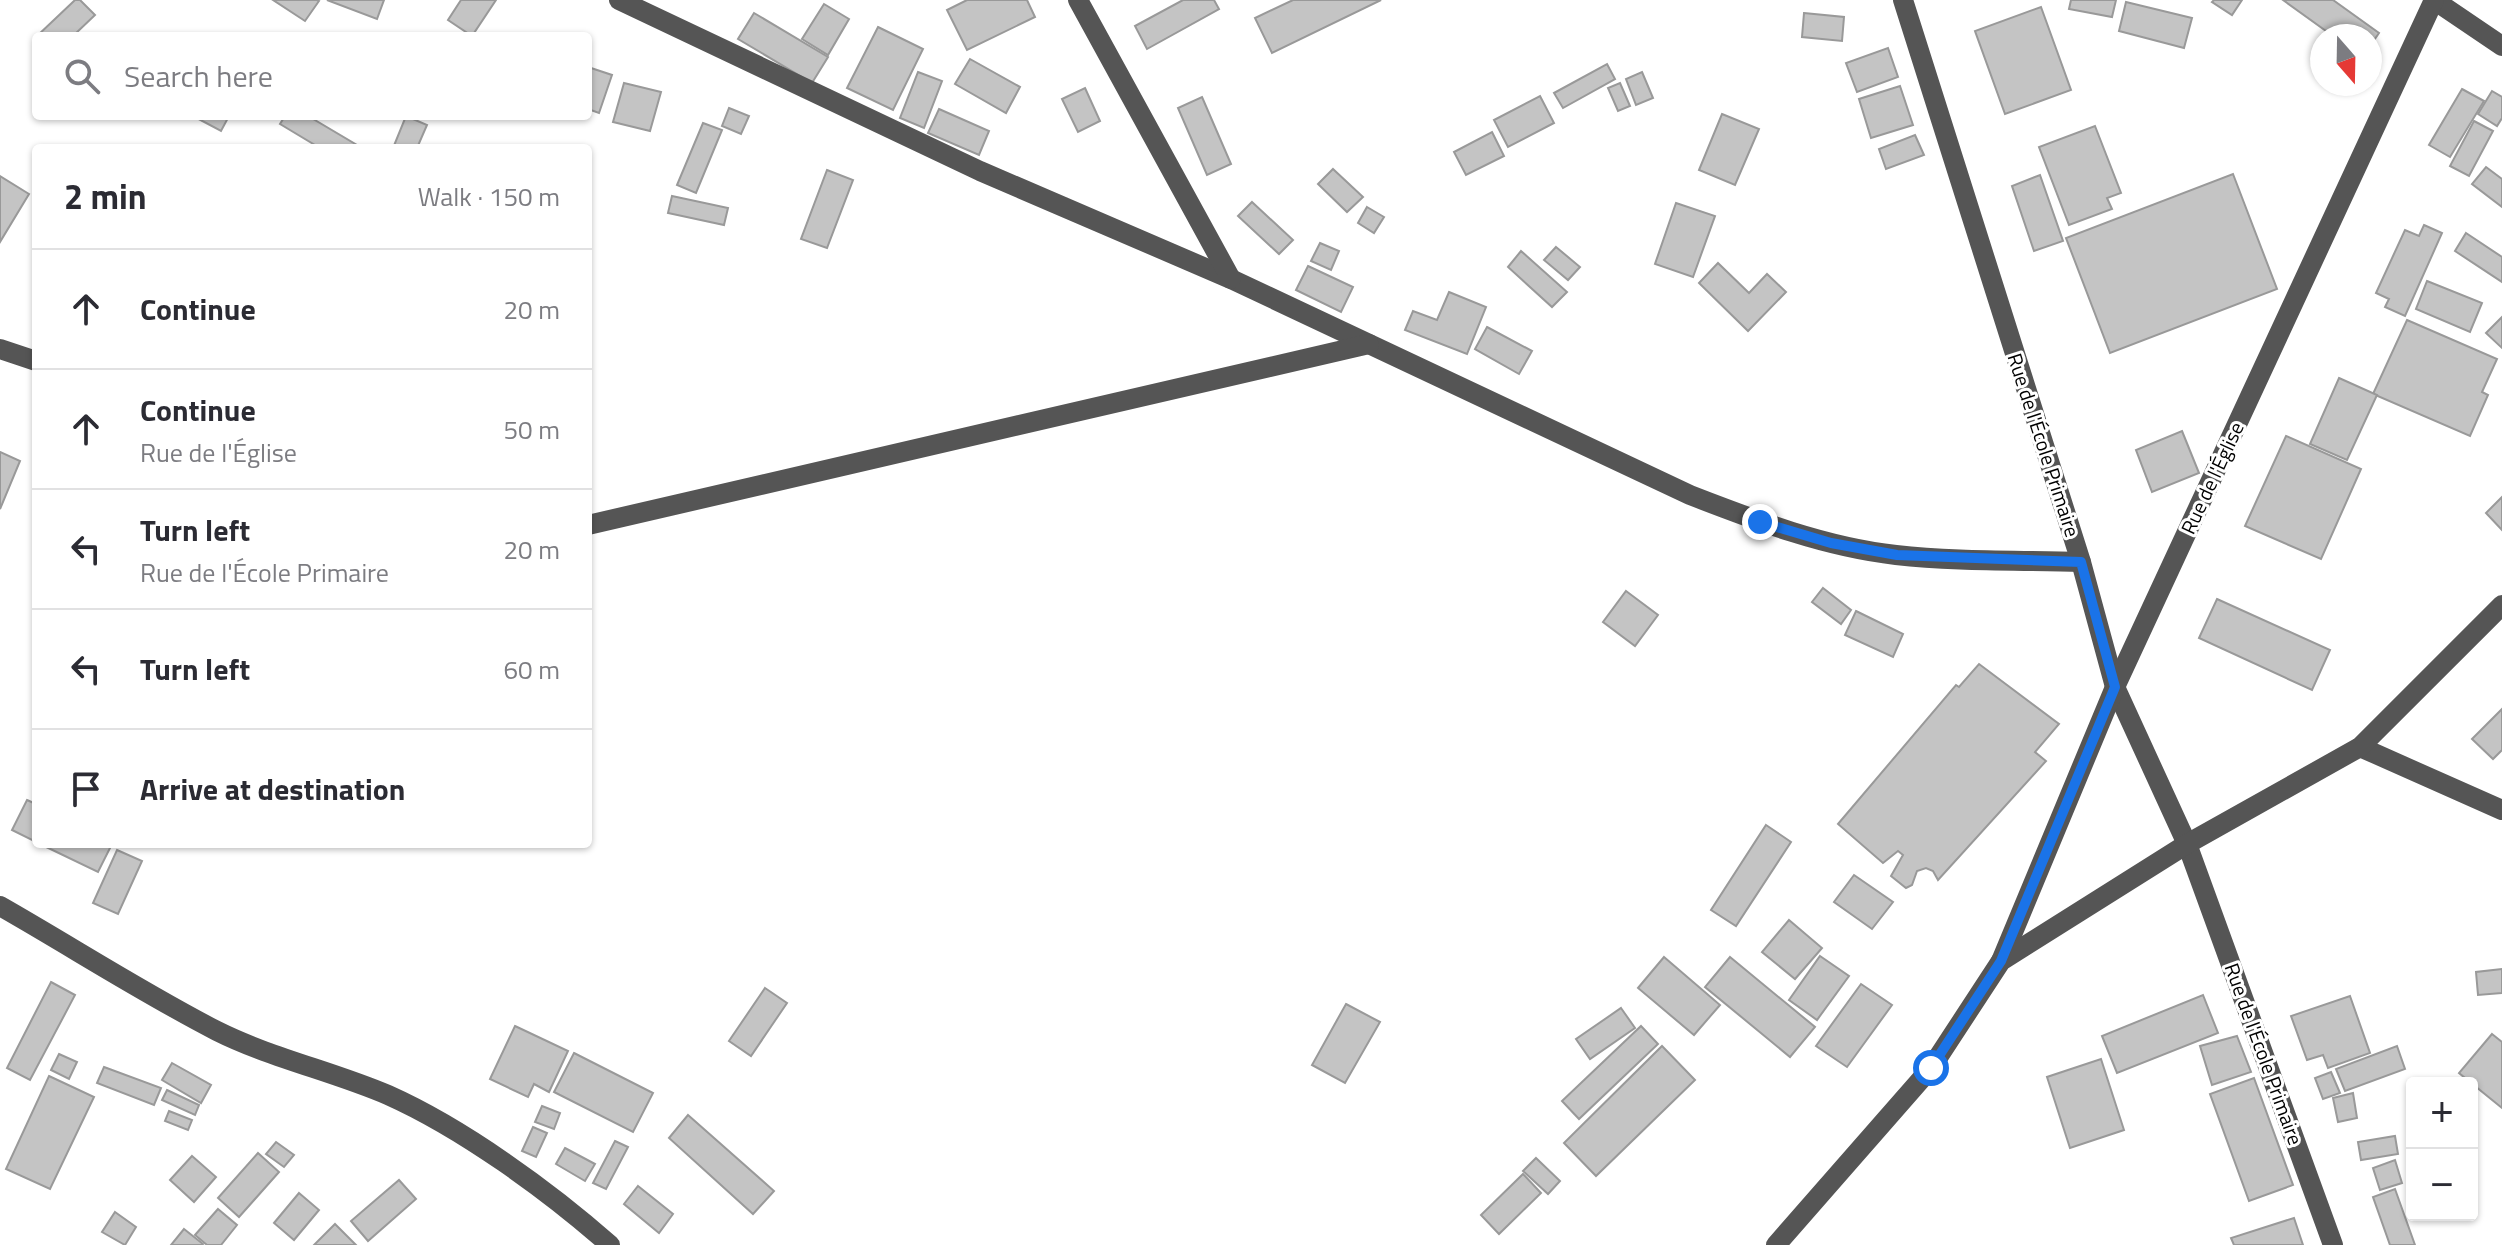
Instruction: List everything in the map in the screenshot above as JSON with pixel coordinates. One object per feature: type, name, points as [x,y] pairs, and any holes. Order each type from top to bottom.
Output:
[{"type":"street","points":[[619,0],[980,171],[1231,279],[1690,495],[1760,522],[1831,543],[1897,555],[2081,562]]},
{"type":"street","points":[[1078,0],[1231,279]]},
{"type":"street","name":"Rue de l'École Primaire","points":[[1903,0],[2081,562],[2115,687],[2187,844],[2333,1245]]},
{"type":"street","points":[[2434,0],[2502,46]]},
{"type":"street","name":"Rue de l'Église","points":[[2001,961],[2115,687],[2434,0]]},
{"type":"street","points":[[592,524],[1369,344]]},
{"type":"street","points":[[0,349],[32,360]]},
{"type":"street","points":[[1776,1245],[1931,1068],[2001,961],[2187,844],[2360,747],[2502,605]]},
{"type":"street","points":[[2360,747],[2502,810]]},
{"type":"street","points":[[0,906],[217,1031],[272,1055],[388,1095],[440,1121],[551,1197],[610,1245]]},
{"type":"building","points":[[75,0],[80,0],[95,15],[77,32],[41,32]]},
{"type":"building","points":[[273,0],[317,0],[319,1],[305,21]]},
{"type":"building","points":[[327,0],[384,0],[377,19]]},
{"type":"building","points":[[461,0],[496,0],[475,32],[466,32],[448,20]]},
{"type":"building","points":[[967,0],[1027,0],[1035,17],[967,50],[947,10]]},
{"type":"building","points":[[1183,0],[1214,0],[1219,9],[1147,49],[1135,26]]},
{"type":"building","points":[[1293,0],[1381,0],[1272,53],[1255,18]]},
{"type":"building","points":[[2071,0],[2116,0],[2112,17],[2069,9]]},
{"type":"building","points":[[2242,0],[2232,15],[2212,2]]},
{"type":"building","points":[[2283,0],[2333,0],[2366,24],[2316,24]]},
{"type":"building","points":[[2126,2],[2192,18],[2184,48],[2119,31]]},
{"type":"building","points":[[824,4],[849,19],[828,55],[802,39]]},
{"type":"building","points":[[2041,7],[2071,90],[2005,114],[1975,31]]},
{"type":"building","points":[[754,13],[828,57],[812,83],[738,39]]},
{"type":"building","points":[[1804,13],[1844,17],[1842,41],[1802,37]]},
{"type":"building","points":[[878,27],[923,49],[893,110],[847,88]]},
{"type":"building","points":[[1888,48],[1898,77],[1857,92],[1846,63]]},
{"type":"building","points":[[970,59],[1020,87],[1006,113],[955,84]]},
{"type":"building","points":[[1607,64],[1615,79],[1563,108],[1554,93]]},
{"type":"building","points":[[592,68],[612,75],[599,113],[592,110]]},
{"type":"building","points":[[918,72],[942,81],[924,128],[900,118]]},
{"type":"building","points":[[1642,72],[1653,98],[1636,105],[1626,79]]},
{"type":"building","points":[[624,83],[661,92],[650,131],[613,122]]},
{"type":"building","points":[[1620,83],[1630,106],[1618,111],[1608,88]]},
{"type":"building","points":[[1900,86],[1913,125],[1871,138],[1859,99]]},
{"type":"building","points":[[1085,88],[1100,121],[1078,132],[1062,99]]},
{"type":"building","points":[[2462,89],[2484,101],[2450,157],[2429,145]]},
{"type":"building","points":[[2492,91],[2502,97],[2502,118],[2497,126],[2478,114]]},
{"type":"building","points":[[1540,96],[1554,123],[1508,147],[1494,120]]},
{"type":"building","points":[[1202,97],[1231,164],[1207,175],[1178,108]]},
{"type":"building","points":[[729,108],[749,116],[741,134],[722,126]]},
{"type":"building","points":[[939,109],[989,131],[979,155],[928,133]]},
{"type":"building","points":[[1722,114],[1759,129],[1735,185],[1699,170]]},
{"type":"building","points":[[200,120],[227,120],[221,131]]},
{"type":"building","points":[[282,120],[315,120],[355,144],[313,144],[280,124]]},
{"type":"building","points":[[404,120],[427,125],[419,144],[395,144]]},
{"type":"building","points":[[2474,121],[2493,131],[2469,176],[2450,166]]},
{"type":"building","points":[[703,123],[722,130],[696,193],[677,185]]},
{"type":"building","points":[[2095,126],[2121,193],[2107,198],[2112,209],[2069,225],[2039,147]]},
{"type":"building","points":[[1492,132],[1504,156],[1466,175],[1454,152]]},
{"type":"building","points":[[1915,135],[1924,155],[1886,169],[1879,149]]},
{"type":"building","points":[[2486,167],[2502,179],[2502,207],[2472,184]]},
{"type":"building","points":[[1333,169],[1363,197],[1347,212],[1318,184]]},
{"type":"building","points":[[827,170],[853,180],[827,248],[801,239]]},
{"type":"building","points":[[2233,174],[2277,289],[2110,353],[2066,238]]},
{"type":"building","points":[[2040,175],[2063,241],[2034,251],[2012,186]]},
{"type":"building","points":[[0,176],[29,194],[0,242]]},
{"type":"building","points":[[672,196],[728,208],[724,225],[668,213]]},
{"type":"building","points":[[1252,202],[1293,240],[1279,254],[1238,216]]},
{"type":"building","points":[[1676,203],[1715,216],[1693,277],[1655,264]]},
{"type":"building","points":[[1367,207],[1384,217],[1374,233],[1358,223]]},
{"type":"building","points":[[2424,225],[2442,233],[2405,316],[2385,307],[2389,299],[2376,293],[2405,230],[2419,236]]},
{"type":"building","points":[[2466,233],[2502,257],[2502,282],[2455,251]]},
{"type":"building","points":[[1320,243],[1339,251],[1331,270],[1311,261]]},
{"type":"building","points":[[1556,247],[1580,267],[1568,280],[1544,260]]},
{"type":"building","points":[[1521,251],[1567,292],[1552,307],[1508,267]]},
{"type":"building","points":[[1718,263],[1749,293],[1767,274],[1786,292],[1748,331],[1699,283]]},
{"type":"building","points":[[1308,266],[1353,287],[1341,312],[1296,290]]},
{"type":"building","points":[[2427,281],[2482,303],[2470,332],[2416,309]]},
{"type":"building","points":[[1449,292],[1486,307],[1467,354],[1405,330],[1413,311],[1437,320]]},
{"type":"building","points":[[2502,317],[2502,348],[2486,333]]},
{"type":"building","points":[[2407,320],[2497,359],[2482,392],[2488,395],[2470,436],[2373,394]]},
{"type":"building","points":[[1487,327],[1532,351],[1519,374],[1475,349]]},
{"type":"building","points":[[2339,378],[2377,395],[2347,460],[2310,444]]},
{"type":"building","points":[[2182,431],[2199,473],[2152,492],[2136,450]]},
{"type":"building","points":[[2286,436],[2361,469],[2321,559],[2245,526]]},
{"type":"building","points":[[0,452],[20,461],[0,509]]},
{"type":"building","points":[[2502,497],[2502,530],[2486,513]]},
{"type":"building","points":[[1823,588],[1851,610],[1841,624],[1812,602]]},
{"type":"building","points":[[1626,591],[1658,615],[1635,646],[1603,622]]},
{"type":"building","points":[[2217,599],[2330,650],[2312,690],[2199,638]]},
{"type":"building","points":[[1856,611],[1903,634],[1893,657],[1845,635]]},
{"type":"building","points":[[1979,664],[2059,724],[2035,752],[2046,761],[1938,880],[1933,871],[1926,868],[1917,871],[1912,885],[1906,888],[1891,876],[1903,855],[1898,851],[1883,863],[1838,824],[1956,685],[1959,687]]},
{"type":"building","points":[[2502,709],[2502,750],[2493,759],[2472,739]]},
{"type":"building","points":[[27,800],[32,802],[32,840],[12,830]]},
{"type":"building","points":[[1766,825],[1791,842],[1736,926],[1711,910]]},
{"type":"building","points":[[48,848],[110,848],[98,872]]},
{"type":"building","points":[[117,850],[142,861],[118,914],[93,903]]},
{"type":"building","points":[[1854,875],[1893,902],[1872,929],[1834,902]]},
{"type":"building","points":[[1789,920],[1822,948],[1795,979],[1762,952]]},
{"type":"building","points":[[1820,956],[1849,976],[1817,1020],[1789,1000]]},
{"type":"building","points":[[1664,957],[1720,1005],[1694,1035],[1638,988]]},
{"type":"building","points":[[1730,957],[1815,1027],[1790,1057],[1705,987]]},
{"type":"building","points":[[2502,969],[2502,993],[2478,995],[2476,972]]},
{"type":"building","points":[[51,982],[75,995],[30,1080],[7,1068]]},
{"type":"building","points":[[1861,984],[1892,1005],[1847,1067],[1816,1046]]},
{"type":"building","points":[[765,988],[787,1003],[751,1056],[729,1041]]},
{"type":"building","points":[[2203,995],[2218,1033],[2117,1073],[2102,1036]]},
{"type":"building","points":[[2350,996],[2370,1053],[2328,1068],[2323,1055],[2307,1060],[2291,1016]]},
{"type":"building","points":[[1346,1004],[1380,1022],[1345,1083],[1312,1065]]},
{"type":"building","points":[[1621,1008],[1635,1028],[1590,1059],[1576,1039]]},
{"type":"building","points":[[515,1026],[568,1051],[549,1092],[534,1084],[528,1097],[490,1079]]},
{"type":"building","points":[[1641,1026],[1658,1044],[1579,1119],[1562,1101]]},
{"type":"building","points":[[2492,1034],[2502,1042],[2502,1108],[2478,1088],[2478,1077],[2464,1077],[2459,1073]]},
{"type":"building","points":[[2237,1036],[2251,1072],[2212,1085],[2200,1046]]},
{"type":"building","points":[[1662,1046],[1695,1080],[1596,1176],[1564,1143]]},
{"type":"building","points":[[2397,1046],[2405,1069],[2345,1091],[2336,1069]]},
{"type":"building","points":[[574,1053],[653,1093],[633,1132],[554,1092]]},
{"type":"building","points":[[59,1054],[77,1062],[69,1079],[51,1070]]},
{"type":"building","points":[[2101,1059],[2124,1130],[2070,1148],[2047,1077]]},
{"type":"building","points":[[172,1063],[211,1085],[201,1103],[162,1080]]},
{"type":"building","points":[[104,1067],[161,1088],[154,1105],[97,1083]]},
{"type":"building","points":[[2331,1072],[2340,1093],[2323,1099],[2315,1078]]},
{"type":"building","points":[[49,1076],[94,1097],[50,1189],[6,1169]]},
{"type":"building","points":[[2254,1078],[2293,1185],[2249,1201],[2210,1094]]},
{"type":"building","points":[[167,1090],[199,1105],[195,1115],[162,1100]]},
{"type":"building","points":[[2353,1093],[2357,1118],[2338,1122],[2333,1098]]},
{"type":"building","points":[[542,1106],[560,1113],[554,1129],[535,1122]]},
{"type":"building","points":[[169,1111],[192,1120],[188,1130],[165,1121]]},
{"type":"building","points":[[688,1115],[774,1191],[753,1214],[669,1138]]},
{"type":"building","points":[[533,1127],[547,1133],[536,1157],[522,1151]]},
{"type":"building","points":[[2395,1136],[2398,1154],[2361,1160],[2358,1142]]},
{"type":"building","points":[[615,1141],[628,1147],[606,1189],[593,1183]]},
{"type":"building","points":[[276,1142],[294,1155],[284,1167],[266,1154]]},
{"type":"building","points":[[565,1148],[595,1164],[585,1181],[556,1164]]},
{"type":"building","points":[[258,1153],[279,1172],[239,1217],[218,1198]]},
{"type":"building","points":[[192,1156],[216,1177],[194,1202],[170,1180]]},
{"type":"building","points":[[1536,1158],[1560,1181],[1548,1194],[1523,1171]]},
{"type":"building","points":[[2395,1160],[2402,1183],[2380,1190],[2373,1168]]},
{"type":"building","points":[[1523,1174],[1541,1193],[1499,1234],[1481,1215]]},
{"type":"building","points":[[399,1180],[416,1199],[368,1241],[351,1221]]},
{"type":"building","points":[[638,1186],[673,1214],[659,1233],[624,1204]]},
{"type":"building","points":[[2395,1189],[2415,1245],[2390,1245],[2373,1197]]},
{"type":"building","points":[[299,1193],[319,1210],[294,1240],[274,1223]]},
{"type":"building","points":[[218,1209],[237,1225],[221,1245],[207,1245],[195,1235]]},
{"type":"building","points":[[115,1212],[136,1227],[125,1245],[102,1232]]},
{"type":"building","points":[[2294,1218],[2303,1245],[2234,1245],[2231,1238]]},
{"type":"building","points":[[335,1224],[356,1245],[314,1245]]},
{"type":"building","points":[[184,1229],[203,1244],[171,1245]]},
{"type":"route","points":[[1760,522],[1831,543],[1897,555],[2081,562],[2115,687],[2001,961],[1931,1068]]}]
